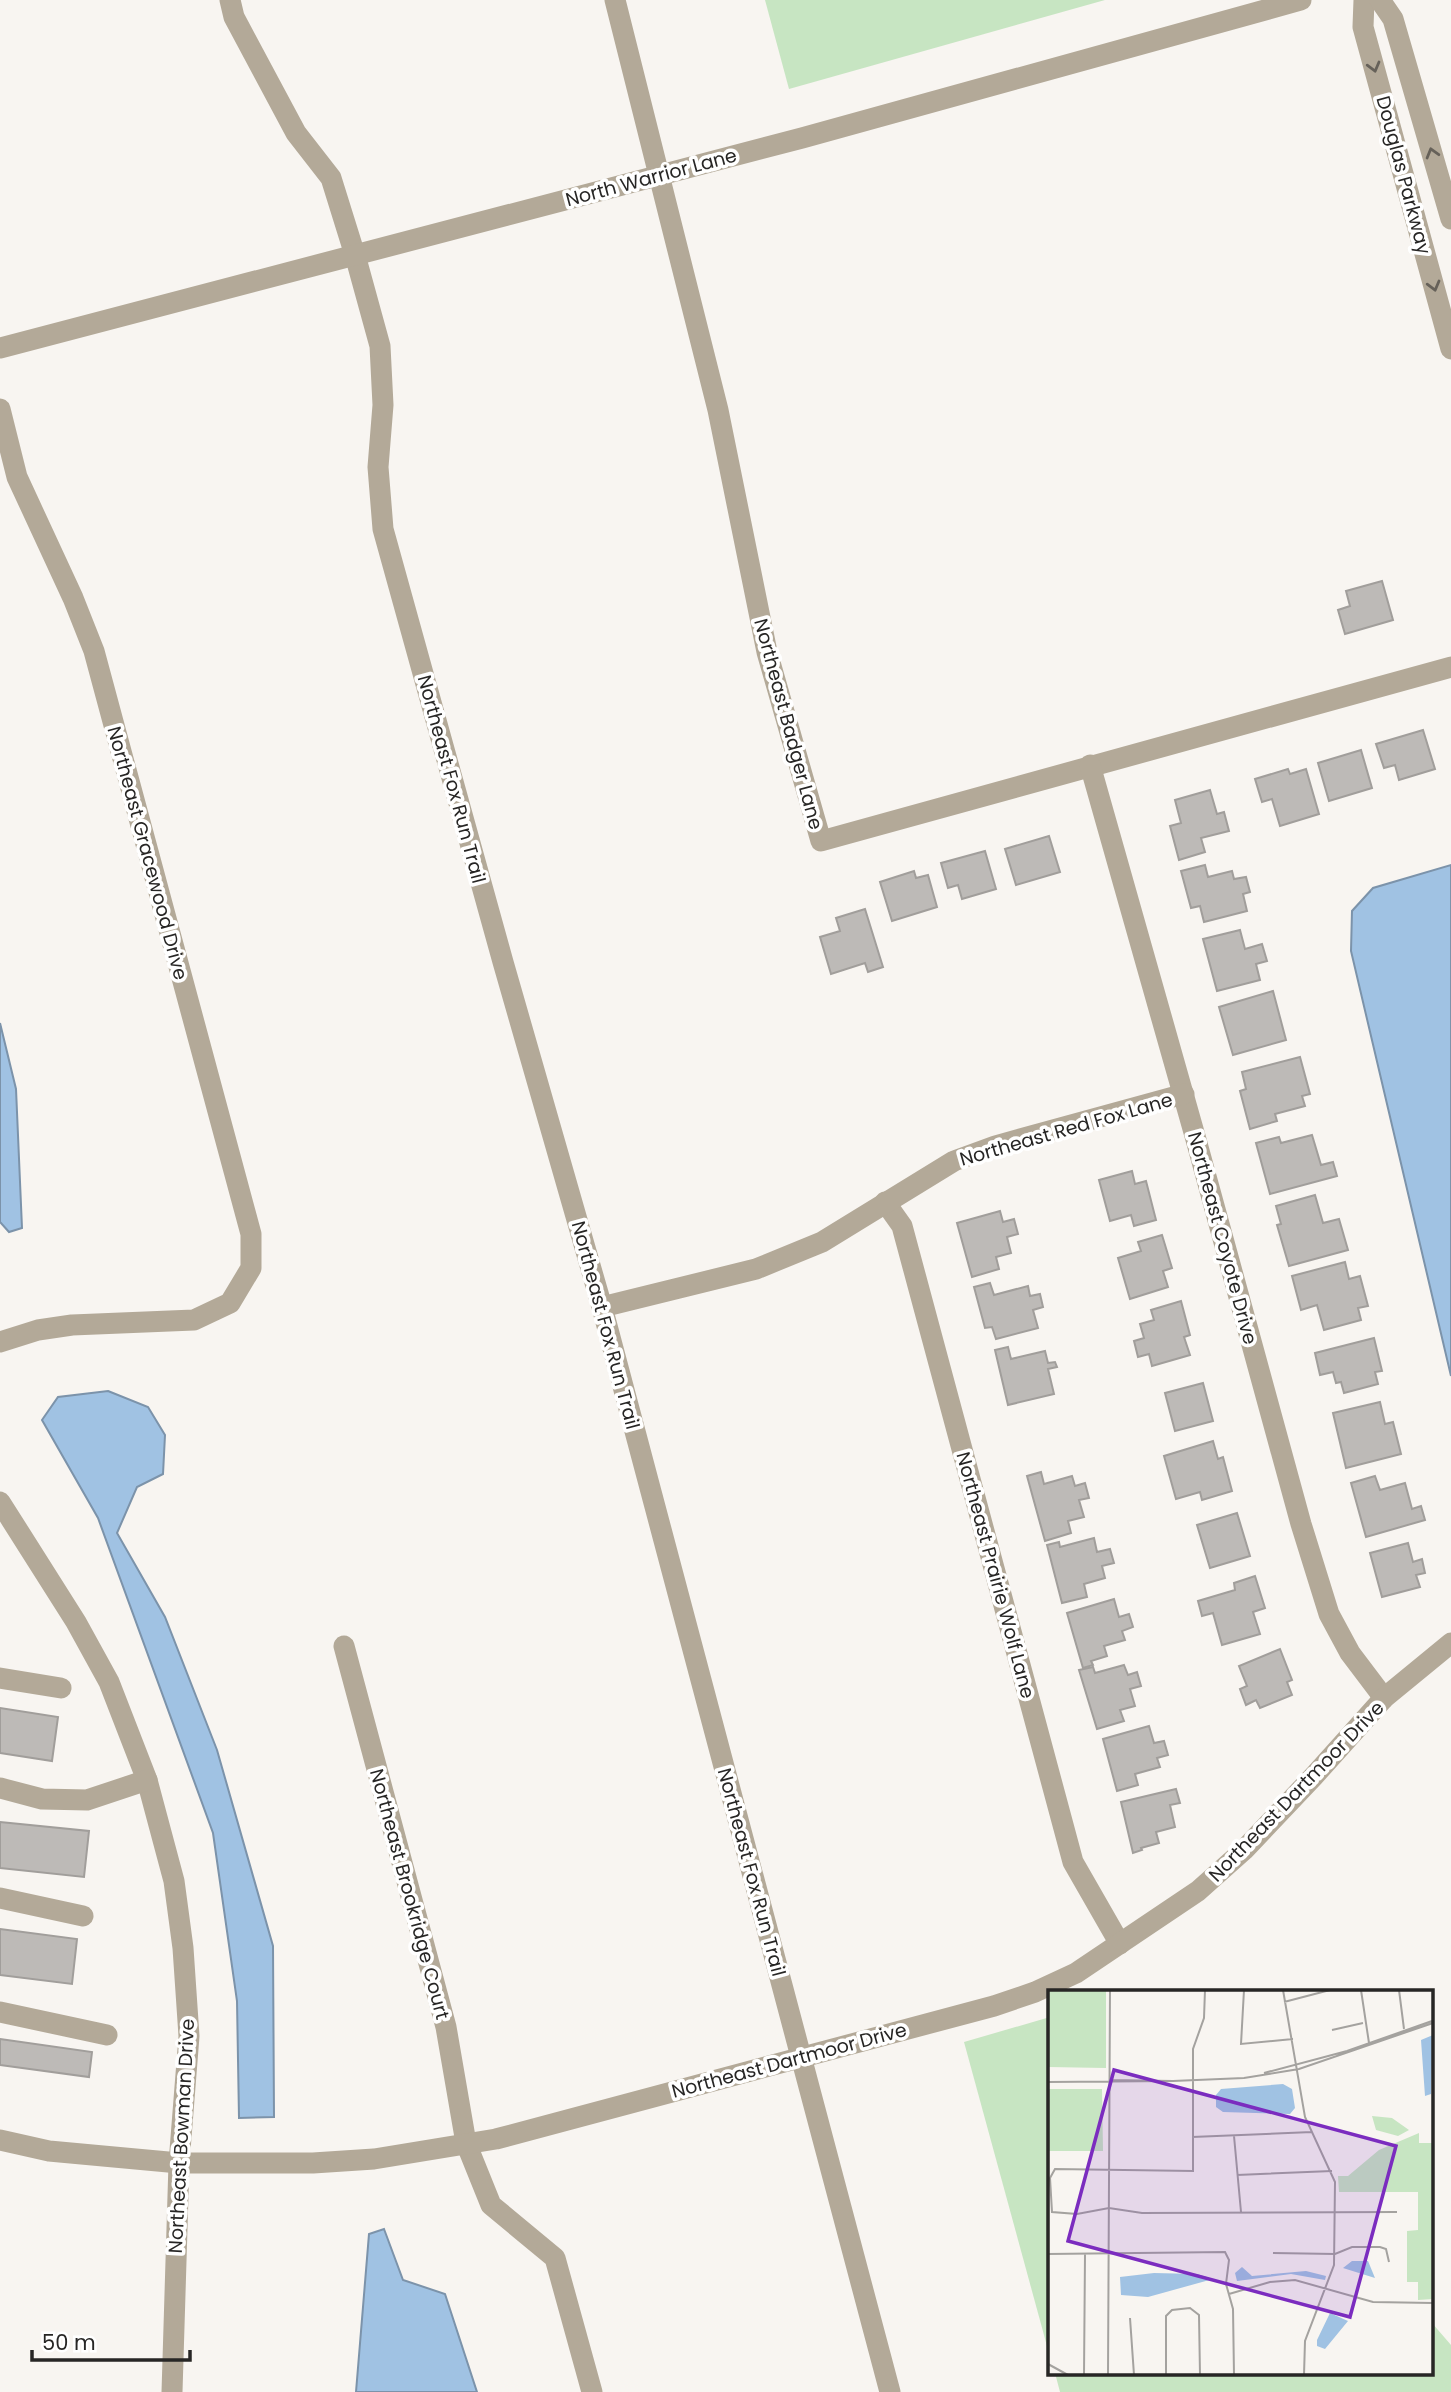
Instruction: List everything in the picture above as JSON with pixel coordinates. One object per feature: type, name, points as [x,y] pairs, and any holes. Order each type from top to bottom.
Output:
[{"type":"street","name":"Northeast Fox Run Trail","points":[[230,0],[234,17],[296,133],[331,178],[355,255],[380,346],[383,405],[378,467],[383,529],[602,1307],[890,2392]]},
{"type":"street","points":[[615,0],[657,175]]},
{"type":"street","name":"North Warrior Lane","points":[[0,348],[657,175],[1301,0]]},
{"type":"street","name":"Douglas Parkway","points":[[1364,0],[1363,27],[1451,349]]},
{"type":"street","name":"Douglas Parkway","points":[[1380,0],[1393,19],[1451,219]]},
{"type":"street","name":"Northeast Badger Lane","points":[[657,175],[718,410],[767,652],[821,841],[1451,667]]},
{"type":"street","name":"Northeast Gracewood Drive","points":[[0,409],[18,477],[74,598],[94,651],[251,1234],[251,1268],[230,1303],[194,1320],[72,1325],[38,1330],[0,1342]]},
{"type":"street","name":"Northeast Coyote Drive","points":[[1090,765],[1184,1094],[1301,1524],[1329,1615],[1350,1653],[1384,1698]]},
{"type":"street","name":"Northeast Red Fox Lane","points":[[602,1307],[756,1269],[822,1242],[954,1161],[1184,1094]]},
{"type":"street","name":"Northeast Prairie Wolf Lane","points":[[885,1202],[902,1226],[1073,1862],[1120,1944]]},
{"type":"street","name":"Northeast Bowman Drive","points":[[0,1503],[76,1622],[109,1682],[147,1780],[174,1881],[183,1948],[189,2036],[179,2163],[172,2392]]},
{"type":"street","name":"Northeast Dartmoor Drive","points":[[0,2140],[49,2151],[179,2163],[374,2158],[496,2139],[994,2006],[1035,1992],[1076,1973],[1198,1891],[1244,1850],[1384,1698],[1451,1643]]},
{"type":"street","name":"Northeast Brookridge Court","points":[[344,1646],[446,2027],[466,2143],[491,2205],[555,2258],[593,2392]]},
{"type":"street","points":[[0,1678],[61,1688]]},
{"type":"street","points":[[0,1788],[42,1799],[87,1800],[147,1780]]},
{"type":"street","points":[[0,1898],[83,1916]]},
{"type":"street","points":[[0,2012],[107,2035]]},
{"type":"green space","points":[[765,0],[1105,0],[789,89]]},
{"type":"green space","points":[[1048,2018],[1048,2350],[964,2042]]},
{"type":"green space","points":[[1434,2325],[1451,2345],[1451,2392],[1060,2392],[1055,2374],[1434,2374]]},
{"type":"water","points":[[1451,865],[1451,1376],[1351,951],[1352,911],[1373,888]]},
{"type":"water","points":[[0,1023],[16,1089],[22,1228],[9,1232],[0,1222]]},
{"type":"water","points":[[108,1391],[148,1407],[165,1435],[163,1474],[137,1487],[117,1533],[165,1617],[217,1750],[273,1946],[274,2117],[239,2118],[237,2001],[213,1833],[98,1518],[42,1420],[58,1397]]},
{"type":"water","points":[[384,2229],[403,2280],[445,2294],[477,2392],[356,2392],[369,2234]]},
{"type":"building","points":[[1382,581],[1393,620],[1345,634],[1338,610],[1350,606],[1346,591]]},
{"type":"building","points":[[1423,730],[1435,769],[1399,780],[1395,765],[1384,768],[1376,744]]},
{"type":"building","points":[[1361,750],[1372,788],[1329,801],[1318,763]]},
{"type":"building","points":[[1288,769],[1290,774],[1306,769],[1319,814],[1280,826],[1272,799],[1262,802],[1255,779]]},
{"type":"building","points":[[1210,790],[1217,814],[1224,812],[1229,831],[1201,838],[1205,852],[1179,860],[1170,826],[1181,823],[1175,800]]},
{"type":"building","points":[[1049,836],[1060,872],[1016,885],[1005,849]]},
{"type":"building","points":[[985,851],[996,889],[962,899],[958,885],[948,888],[941,863]]},
{"type":"building","points":[[1205,865],[1208,877],[1232,871],[1234,879],[1246,877],[1250,892],[1243,894],[1247,911],[1204,922],[1200,906],[1191,908],[1181,871]]},
{"type":"building","points":[[914,871],[916,878],[928,875],[937,907],[892,921],[880,882]]},
{"type":"building","points":[[865,909],[883,967],[868,972],[865,963],[831,974],[820,937],[840,931],[836,918]]},
{"type":"building","points":[[1240,930],[1245,949],[1262,944],[1267,961],[1256,964],[1260,980],[1217,991],[1203,939]]},
{"type":"building","points":[[1273,991],[1286,1040],[1233,1055],[1219,1007]]},
{"type":"building","points":[[1300,1057],[1310,1094],[1302,1096],[1305,1106],[1275,1114],[1277,1121],[1250,1129],[1240,1091],[1246,1089],[1242,1072]]},
{"type":"building","points":[[1312,1135],[1321,1165],[1333,1162],[1337,1176],[1270,1194],[1256,1143],[1279,1137],[1281,1143]]},
{"type":"building","points":[[1132,1171],[1135,1184],[1146,1181],[1156,1220],[1134,1226],[1131,1215],[1110,1221],[1099,1180]]},
{"type":"building","points":[[1315,1195],[1323,1223],[1339,1219],[1348,1250],[1289,1266],[1277,1225],[1281,1224],[1276,1206]]},
{"type":"building","points":[[1000,1211],[1003,1222],[1014,1219],[1018,1234],[1007,1237],[1011,1253],[996,1257],[999,1269],[972,1277],[957,1223]]},
{"type":"building","points":[[1162,1235],[1172,1268],[1163,1271],[1168,1287],[1130,1299],[1118,1258],[1141,1251],[1138,1242]]},
{"type":"building","points":[[1345,1262],[1349,1279],[1360,1276],[1368,1306],[1358,1308],[1361,1320],[1324,1330],[1317,1305],[1301,1310],[1292,1276]]},
{"type":"building","points":[[990,1283],[994,1295],[1028,1286],[1030,1296],[1040,1294],[1043,1307],[1033,1310],[1038,1328],[996,1339],[992,1327],[985,1328],[974,1287]]},
{"type":"building","points":[[1181,1301],[1190,1335],[1184,1337],[1190,1355],[1152,1366],[1149,1354],[1138,1357],[1134,1341],[1144,1338],[1140,1324],[1154,1320],[1151,1310]]},
{"type":"building","points":[[1374,1338],[1382,1371],[1375,1372],[1378,1384],[1344,1393],[1341,1382],[1336,1383],[1333,1372],[1320,1375],[1315,1353]]},
{"type":"building","points":[[1008,1347],[1011,1359],[1045,1351],[1048,1363],[1055,1362],[1057,1367],[1048,1369],[1054,1394],[1008,1405],[995,1350]]},
{"type":"building","points":[[1203,1383],[1213,1421],[1175,1431],[1165,1393]]},
{"type":"building","points":[[1380,1402],[1385,1424],[1393,1422],[1401,1454],[1346,1468],[1333,1413]]},
{"type":"building","points":[[1213,1441],[1218,1459],[1223,1457],[1232,1491],[1202,1500],[1200,1492],[1176,1499],[1164,1456]]},
{"type":"building","points":[[1041,1472],[1044,1484],[1072,1476],[1075,1486],[1085,1483],[1089,1498],[1079,1500],[1084,1517],[1068,1521],[1071,1533],[1045,1541],[1027,1476]]},
{"type":"building","points":[[1375,1476],[1380,1490],[1405,1483],[1412,1509],[1421,1506],[1425,1520],[1366,1537],[1351,1483]]},
{"type":"building","points":[[1237,1513],[1250,1556],[1210,1568],[1197,1525]]},
{"type":"building","points":[[1094,1538],[1097,1552],[1110,1549],[1114,1563],[1102,1566],[1105,1578],[1084,1584],[1087,1597],[1062,1603],[1047,1545],[1059,1542],[1060,1547]]},
{"type":"building","points":[[1408,1543],[1413,1562],[1422,1559],[1425,1573],[1416,1575],[1420,1587],[1382,1597],[1370,1553]]},
{"type":"building","points":[[1255,1576],[1265,1608],[1253,1612],[1260,1634],[1222,1645],[1213,1613],[1202,1616],[1198,1601],[1235,1590],[1234,1583]]},
{"type":"building","points":[[1114,1599],[1119,1617],[1129,1614],[1133,1627],[1122,1631],[1125,1640],[1104,1646],[1107,1656],[1091,1661],[1093,1665],[1083,1668],[1067,1613]]},
{"type":"building","points":[[1280,1649],[1292,1680],[1287,1682],[1292,1695],[1260,1708],[1256,1700],[1246,1705],[1240,1689],[1247,1686],[1239,1666]]},
{"type":"building","points":[[1124,1665],[1128,1675],[1137,1672],[1141,1686],[1130,1689],[1135,1706],[1120,1710],[1124,1721],[1097,1729],[1079,1670],[1093,1667],[1095,1673]]},
{"type":"building","points":[[0,1708],[58,1717],[52,1761],[0,1753]]},
{"type":"building","points":[[1149,1726],[1154,1743],[1164,1741],[1168,1755],[1157,1758],[1160,1767],[1135,1774],[1138,1785],[1117,1791],[1103,1739]]},
{"type":"building","points":[[1176,1789],[1180,1803],[1170,1805],[1175,1827],[1156,1832],[1159,1843],[1133,1853],[1121,1802]]},
{"type":"building","points":[[0,1822],[89,1831],[84,1877],[0,1868]]},
{"type":"building","points":[[0,1929],[77,1939],[72,1984],[0,1975]]},
{"type":"building","points":[[0,2039],[92,2052],[89,2077],[0,2065]]}]
